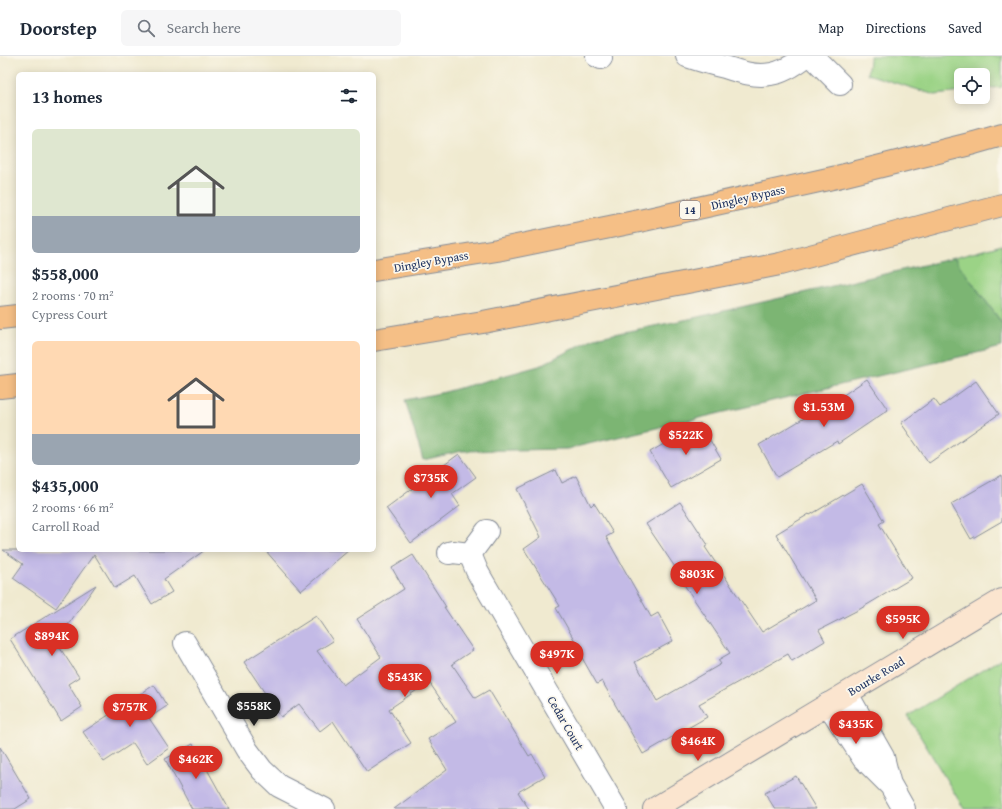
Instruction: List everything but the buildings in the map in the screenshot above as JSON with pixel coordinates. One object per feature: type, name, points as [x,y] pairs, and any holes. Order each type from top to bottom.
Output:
[{"type":"highway","name":"Dingley Bypass","points":[[376,270],[504,248],[644,220],[837,177],[1002,135]]},
{"type":"highway","points":[[376,340],[483,322],[780,264],[1002,205]]},
{"type":"highway","points":[[0,318],[16,316]]},
{"type":"highway","points":[[0,387],[16,385]]},
{"type":"main road","name":"Bourke Road","points":[[654,809],[1000,602]]},
{"type":"street","points":[[687,56],[739,71],[762,75],[772,74],[784,70],[797,64],[806,56]]},
{"type":"street","points":[[812,56],[840,84]]},
{"type":"street","name":"Cedar Court","points":[[487,531],[460,553],[477,571],[616,809]]},
{"type":"street","points":[[185,643],[248,750],[262,770],[279,786],[324,809]]},
{"type":"street","points":[[838,699],[883,757],[890,786],[904,809]]},
{"type":"green space","points":[[870,56],[1002,56],[1002,87],[990,88],[990,68],[954,68],[954,93],[935,95],[867,74]]},
{"type":"green space","points":[[1002,245],[1002,323],[954,258]]},
{"type":"green space","points":[[954,258],[1002,323],[1002,347],[567,449],[462,451],[423,460],[405,400],[445,392],[539,366],[594,338],[689,319]]},
{"type":"green space","points":[[1002,658],[1002,809],[964,809],[908,716]]}]
